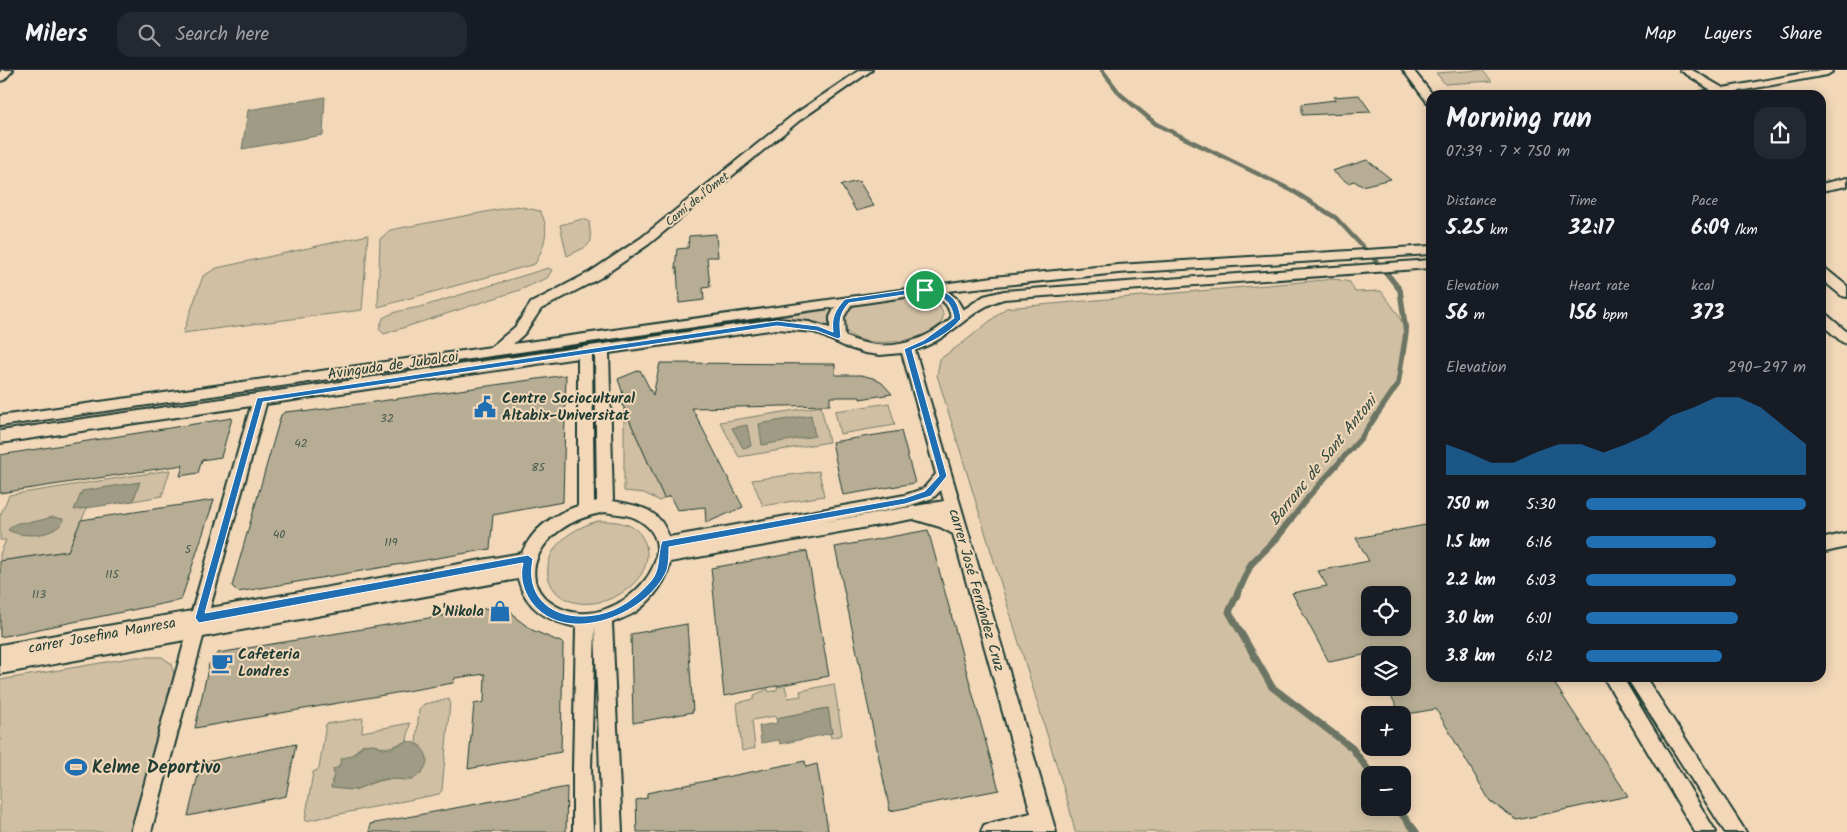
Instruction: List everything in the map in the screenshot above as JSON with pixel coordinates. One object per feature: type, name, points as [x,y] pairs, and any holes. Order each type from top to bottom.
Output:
[{"type":"street","points":[[0,78],[8,70]]},
{"type":"street","name":"Camí de l'Omet","points":[[496,350],[520,330],[536,306],[595,276],[644,242],[796,118],[867,70]]},
{"type":"street","points":[[1408,70],[1426,93]]},
{"type":"street","points":[[1685,70],[1719,90],[1827,72]]},
{"type":"street","points":[[1826,187],[1847,182]]},
{"type":"street","points":[[925,290],[1030,277],[1426,250]]},
{"type":"street","points":[[958,319],[989,298],[1004,295],[1426,264]]},
{"type":"street","points":[[1826,276],[1847,293]]},
{"type":"street","name":"Avinguda de Jubalcoi","points":[[0,421],[925,290],[937,291],[946,295],[956,306],[958,319],[926,342],[908,349],[882,350],[859,347],[818,329],[777,324],[0,437]]},
{"type":"street","points":[[838,337],[836,323],[838,310],[847,301]]},
{"type":"street","points":[[1826,320],[1847,339]]},
{"type":"street","points":[[525,323],[528,331],[538,339],[553,342]]},
{"type":"street","points":[[602,349],[605,506]]},
{"type":"street","name":"carrer José Ferrández Cruz","points":[[908,349],[1045,826]]},
{"type":"street","points":[[585,352],[586,509]]},
{"type":"street","points":[[141,832],[260,400]]},
{"type":"street","points":[[665,550],[905,501],[928,494],[943,476]]},
{"type":"street","points":[[605,506],[633,509],[655,523],[665,550],[663,568],[655,583],[645,594],[619,612],[594,619],[556,615],[549,612],[536,602],[528,588],[527,565],[542,536],[568,516],[586,509],[605,506]]},
{"type":"street","points":[[665,550],[953,506]]},
{"type":"street","points":[[908,514],[943,521],[960,530]]},
{"type":"street","points":[[1826,545],[1847,540]]},
{"type":"street","name":"carrer Josefina Manresa","points":[[0,666],[198,625],[527,565]]},
{"type":"street","points":[[584,832],[582,768],[594,619]]},
{"type":"street","points":[[594,619],[612,832]]},
{"type":"street","name":"carrer Josefina Manresa","points":[[0,653],[198,625]]},
{"type":"street","points":[[1615,682],[1706,832]]},
{"type":"street","points":[[1639,682],[1736,832]]},
{"type":"street","points":[[991,832],[1045,826]]},
{"type":"shaded area","points":[[1482,70],[1492,81],[1445,84],[1436,73]]},
{"type":"shaded area","points":[[325,97],[323,135],[242,149],[248,110]]},
{"type":"shaded area","points":[[517,206],[540,211],[543,218],[546,231],[545,238],[535,264],[378,307],[380,239],[390,230]]},
{"type":"shaded area","points":[[582,219],[589,221],[591,241],[586,247],[567,256],[560,225]]},
{"type":"shaded area","points":[[368,235],[362,310],[183,333],[203,276],[217,268]]},
{"type":"shaded area","points":[[548,268],[552,270],[547,278],[520,290],[384,334],[379,329],[383,318],[394,313],[427,305]]},
{"type":"shaded area","points":[[1335,279],[1350,282],[1355,292],[1381,291],[1398,314],[1406,333],[1398,384],[1361,438],[1310,495],[1275,540],[1251,564],[1229,612],[1272,687],[1352,748],[1365,766],[1361,766],[1361,816],[1403,816],[1416,832],[1075,832],[1069,806],[937,375],[940,359],[1006,308]]},
{"type":"shaded area","points":[[916,297],[936,303],[943,314],[940,324],[929,332],[914,338],[895,342],[877,342],[860,339],[848,333],[843,322],[847,312],[857,305]]},
{"type":"shaded area","points":[[833,309],[829,328],[819,324],[792,320],[646,337]]},
{"type":"shaded area","points":[[889,403],[895,425],[840,434],[835,411]]},
{"type":"shaded area","points":[[821,406],[829,442],[739,457],[720,422]]},
{"type":"shaded area","points":[[624,408],[664,498],[660,501],[644,493],[624,491]]},
{"type":"shaded area","points":[[811,415],[815,436],[762,445],[759,424]]},
{"type":"shaded area","points":[[747,425],[751,446],[743,448],[732,428]]},
{"type":"shaded area","points":[[170,470],[162,496],[133,501],[139,482],[87,508],[68,551],[0,561],[0,554],[6,540],[0,540],[0,516],[9,495]]},
{"type":"shaded area","points":[[819,471],[824,496],[763,506],[752,480]]},
{"type":"shaded area","points":[[140,482],[133,501],[74,510],[82,491]]},
{"type":"shaded area","points":[[53,517],[63,519],[63,522],[52,531],[29,535],[14,533],[8,530],[14,524]]},
{"type":"shaded area","points":[[598,521],[628,525],[640,533],[647,552],[645,566],[632,585],[624,592],[610,599],[587,603],[568,600],[555,591],[548,578],[549,562],[557,546],[573,532]]},
{"type":"shaded area","name":"Kelme Deportivo","points":[[136,657],[162,657],[172,664],[174,677],[134,832],[0,832],[0,680]]},
{"type":"shaded area","points":[[834,684],[842,735],[831,738],[828,708],[776,718],[775,716],[752,720],[755,748],[742,751],[737,703],[754,699],[754,695],[768,689],[769,692],[777,690],[777,687],[785,686],[788,698],[801,696],[800,691]]},
{"type":"shaded area","points":[[449,699],[442,790],[439,794],[305,821],[313,772],[319,769],[326,724],[363,718],[362,732],[410,723],[407,741],[395,746],[385,747],[363,744],[341,766],[331,782],[338,787],[351,790],[387,779],[412,780],[421,746],[416,743],[419,710],[424,704]]},
{"type":"shaded area","points":[[828,708],[832,733],[780,744],[779,740],[761,743],[759,726],[777,723],[776,718]]},
{"type":"shaded area","points":[[407,741],[416,744],[424,750],[427,759],[423,770],[412,780],[386,779],[373,782],[355,790],[331,788],[334,775],[333,769],[339,767],[341,759],[353,755],[363,745],[374,744],[383,749],[391,748]]},
{"type":"building","points":[[1359,95],[1371,112],[1302,115],[1302,104],[1335,100],[1334,97]]},
{"type":"building","points":[[1367,160],[1391,179],[1362,186],[1354,181],[1348,183],[1332,171]]},
{"type":"building","points":[[859,181],[874,206],[856,211],[841,185]]},
{"type":"building","points":[[716,234],[718,257],[707,257],[710,287],[703,288],[704,300],[679,303],[677,268],[675,268],[677,249],[688,248],[689,236]]},
{"type":"building","points":[[660,363],[835,364],[835,375],[861,375],[873,378],[882,383],[892,394],[860,399],[860,397],[830,397],[830,405],[692,408],[743,507],[706,523],[705,507],[677,510],[670,496],[664,498],[620,399],[624,397],[618,379],[640,370],[653,395]]},
{"type":"building","points":[[566,375],[563,502],[493,515],[490,549],[238,592],[232,586],[281,415],[285,412],[304,410],[303,412]]},
{"type":"building","points":[[232,418],[221,457],[202,460],[198,473],[180,476],[183,465],[0,493],[0,455]]},
{"type":"building","points":[[901,431],[915,483],[843,495],[832,442]]},
{"type":"building","points":[[214,500],[181,600],[0,637],[0,561],[68,551],[81,520]]},
{"type":"building","points":[[1426,525],[1426,682],[1554,682],[1628,796],[1517,820],[1490,801],[1436,709],[1411,713],[1411,706],[1397,706],[1391,696],[1411,696],[1411,646],[1361,646],[1361,655],[1329,662],[1292,593],[1327,586],[1318,571],[1369,561],[1356,538]]},
{"type":"building","points":[[928,530],[999,790],[890,811],[835,547]]},
{"type":"building","points":[[807,551],[829,676],[724,696],[711,568]]},
{"type":"building","points":[[507,605],[516,618],[532,630],[563,643],[561,752],[468,769],[474,704],[484,702],[485,674],[455,678],[453,683],[195,728],[209,664],[218,653]]},
{"type":"building","points":[[687,624],[693,712],[633,723],[631,634]]},
{"type":"building","points":[[296,744],[286,796],[188,816],[201,763]]},
{"type":"building","points":[[805,761],[806,767],[817,764],[828,830],[817,832],[637,832],[636,800],[647,798],[647,793]]},
{"type":"building","points":[[567,787],[566,832],[370,832],[370,824]]},
{"type":"waterway","name":"Barranc de Sant Antoni","points":[[1102,70],[1120,94],[1156,124],[1293,191],[1336,218],[1386,272]]},
{"type":"waterway","name":"Barranc de Sant Antoni","points":[[1289,522],[1310,495],[1361,438],[1398,384],[1406,333],[1400,290],[1385,271]]},
{"type":"waterway","name":"Barranc de Sant Antoni","points":[[1290,521],[1275,540],[1251,564],[1229,612],[1272,687],[1352,748],[1365,766]]},
{"type":"waterway","name":"Barranc de Sant Antoni","points":[[1403,816],[1416,832]]},
{"type":"place","name":"Centre Sociocultural Altabix-Universitat","points":[[485,407]]},
{"type":"place","name":"D'Nikola","points":[[500,611]]},
{"type":"place","name":"Cafeteria Londres","points":[[222,663]]},
{"type":"place","name":"Kelme Deportivo","points":[[76,767]]},
{"type":"route","points":[[925,290],[937,291],[946,295],[956,306],[958,319],[926,342],[908,349],[943,476],[928,494],[905,501],[665,544],[666,556],[663,568],[655,583],[634,603],[619,612],[603,618],[578,620],[564,618],[549,612],[536,602],[528,588],[526,571],[528,559],[199,618],[260,400],[777,324],[818,329],[838,337],[836,323],[838,310],[847,301],[925,290]]}]
